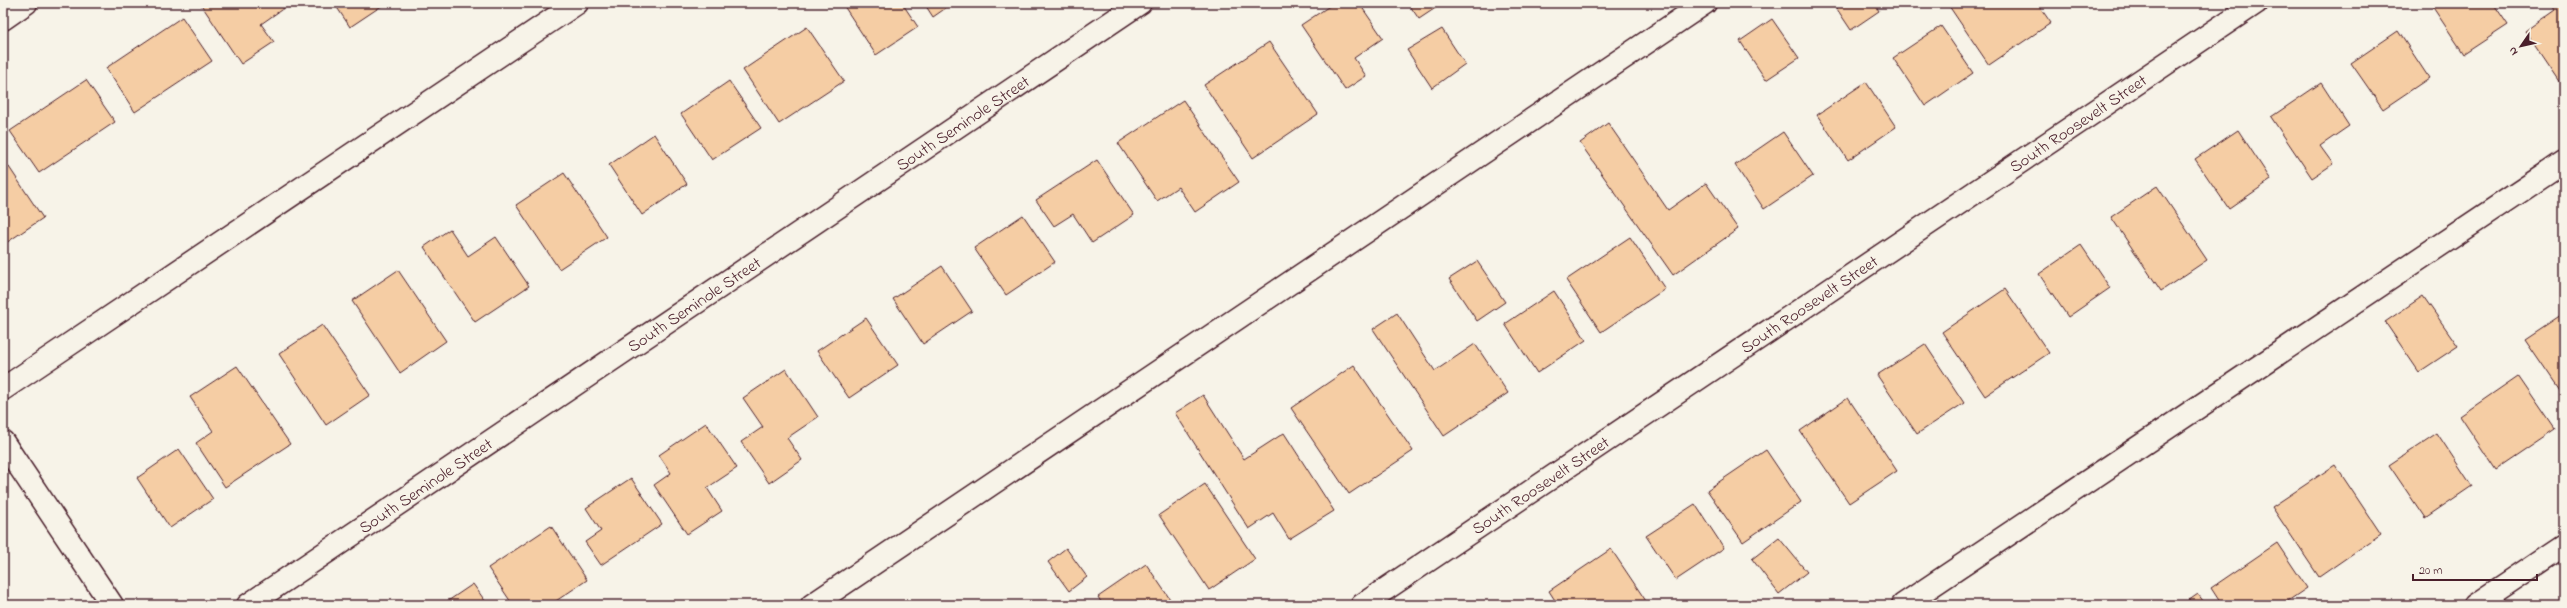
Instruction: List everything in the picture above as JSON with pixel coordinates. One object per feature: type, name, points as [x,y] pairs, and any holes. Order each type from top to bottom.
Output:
[{"type":"street","points":[[3,19],[26,3]]},
{"type":"street","points":[[3,389],[577,3]]},
{"type":"street","name":"South Seminole Street","points":[[248,605],[1140,3]]},
{"type":"street","points":[[812,605],[1705,3]]},
{"type":"street","name":"South Roosevelt Street","points":[[1362,605],[2256,3]]},
{"type":"street","points":[[1903,605],[2564,162]]},
{"type":"street","points":[[3,442],[112,605]]},
{"type":"street","points":[[2475,605],[2564,545]]},
{"type":"building","points":[[200,3],[291,3],[261,24],[274,42],[241,64]]},
{"type":"building","points":[[334,3],[386,3],[350,27]]},
{"type":"building","points":[[842,3],[902,3],[918,27],[876,55]]},
{"type":"building","points":[[924,3],[953,3],[933,17]]},
{"type":"building","points":[[1334,3],[1359,3],[1383,38],[1354,58],[1366,76],[1345,90],[1301,25]]},
{"type":"building","points":[[1408,3],[1443,3],[1419,19]]},
{"type":"building","points":[[1833,3],[1874,3],[1879,11],[1851,30]]},
{"type":"building","points":[[1947,3],[2037,3],[2051,23],[1989,65]]},
{"type":"building","points":[[2437,3],[2493,3],[2508,25],[2464,54],[2432,6]]},
{"type":"building","points":[[2552,3],[2564,3],[2564,84],[2562,86],[2525,31],[2556,9]]},
{"type":"building","points":[[182,17],[212,61],[135,112],[106,68]]},
{"type":"building","points":[[1772,19],[1799,58],[1766,80],[1740,41]]},
{"type":"building","points":[[1941,26],[1973,73],[1925,106],[1893,58]]},
{"type":"building","points":[[807,27],[844,81],[779,124],[743,70]]},
{"type":"building","points":[[1442,29],[1465,64],[1432,88],[1407,50]]},
{"type":"building","points":[[2398,31],[2429,78],[2383,109],[2351,63]]},
{"type":"building","points":[[1269,42],[1318,114],[1253,158],[1204,85]]},
{"type":"building","points":[[86,80],[115,122],[39,173],[10,131]]},
{"type":"building","points":[[729,81],[761,128],[712,160],[681,114]]},
{"type":"building","points":[[1866,82],[1896,127],[1848,160],[1817,115]]},
{"type":"building","points":[[2321,83],[2349,126],[2320,146],[2333,164],[2312,178],[2271,117]]},
{"type":"building","points":[[1183,100],[1239,182],[1195,212],[1178,187],[1157,201],[1118,143]]},
{"type":"building","points":[[1608,123],[1668,210],[1706,183],[1738,229],[1673,275],[1580,143]]},
{"type":"building","points":[[2238,130],[2271,180],[2229,209],[2195,159]]},
{"type":"building","points":[[1783,132],[1813,176],[1764,209],[1735,165]]},
{"type":"building","points":[[654,134],[687,184],[642,215],[609,165]]},
{"type":"building","points":[[3,158],[43,218],[3,245]]},
{"type":"building","points":[[1097,160],[1134,215],[1092,243],[1073,214],[1054,226],[1036,200]]},
{"type":"building","points":[[564,173],[607,237],[559,269],[516,205]]},
{"type":"building","points":[[2157,186],[2207,260],[2161,291],[2111,217]]},
{"type":"building","points":[[1023,215],[1055,262],[1006,295],[974,248]]},
{"type":"building","points":[[450,229],[468,256],[496,237],[529,286],[475,322],[424,247]]},
{"type":"building","points":[[1630,237],[1665,289],[1601,332],[1566,280]]},
{"type":"building","points":[[2081,245],[2110,288],[2068,317],[2039,274]]},
{"type":"building","points":[[1477,261],[1505,302],[1477,321],[1449,279]]},
{"type":"building","points":[[942,266],[972,311],[923,344],[893,299]]},
{"type":"building","points":[[398,270],[446,341],[400,373],[352,301]]},
{"type":"building","points":[[2005,289],[2049,353],[1985,396],[1942,332]]},
{"type":"building","points":[[1554,291],[1586,340],[1537,373],[1505,324]]},
{"type":"building","points":[[2423,296],[2458,346],[2419,372],[2385,322]]},
{"type":"building","points":[[1397,313],[1435,371],[1475,344],[1508,393],[1444,436],[1373,329]]},
{"type":"building","points":[[2564,313],[2564,396],[2525,339]]},
{"type":"building","points":[[866,318],[898,365],[849,398],[817,351]]},
{"type":"building","points":[[322,325],[370,395],[326,425],[279,354]]},
{"type":"building","points":[[1925,344],[1964,403],[1917,434],[1877,375]]},
{"type":"building","points":[[1354,365],[1413,451],[1349,494],[1291,408]]},
{"type":"building","points":[[237,366],[290,444],[225,487],[196,443],[213,431],[190,397]]},
{"type":"building","points":[[786,369],[818,417],[787,438],[802,460],[769,483],[741,442],[763,427],[743,398]]},
{"type":"building","points":[[2518,376],[2555,430],[2496,470],[2460,416]]},
{"type":"building","points":[[1203,395],[1244,459],[1284,433],[1334,511],[1289,539],[1273,513],[1249,529],[1175,413]]},
{"type":"building","points":[[1848,398],[1897,471],[1849,503],[1800,431]]},
{"type":"building","points":[[706,423],[737,468],[707,488],[722,511],[687,534],[654,485],[671,473],[659,455]]},
{"type":"building","points":[[2437,433],[2472,486],[2425,518],[2389,465]]},
{"type":"building","points":[[179,449],[213,499],[170,528],[137,478]]},
{"type":"building","points":[[1766,450],[1801,502],[1743,542],[1707,490]]},
{"type":"building","points":[[2335,465],[2381,534],[2319,577],[2272,507]]},
{"type":"building","points":[[631,478],[662,524],[601,565],[585,542],[601,531],[586,508]]},
{"type":"building","points":[[1205,484],[1255,559],[1209,590],[1159,515]]},
{"type":"building","points":[[1695,504],[1724,548],[1676,580],[1646,536]]},
{"type":"building","points":[[551,526],[587,580],[550,605],[513,605],[488,568]]},
{"type":"building","points":[[1779,538],[1807,572],[1779,594],[1752,559]]},
{"type":"building","points":[[2277,543],[2307,588],[2282,605],[2222,605],[2211,588]]},
{"type":"building","points":[[1066,548],[1087,577],[1069,591],[1048,562]]},
{"type":"building","points":[[1611,549],[1646,601],[1641,605],[1558,605],[1549,591]]},
{"type":"building","points":[[1146,564],[1174,605],[1103,605],[1098,597]]},
{"type":"building","points":[[473,584],[488,605],[442,605]]},
{"type":"building","points":[[2198,594],[2206,605],[2182,605]]}]
